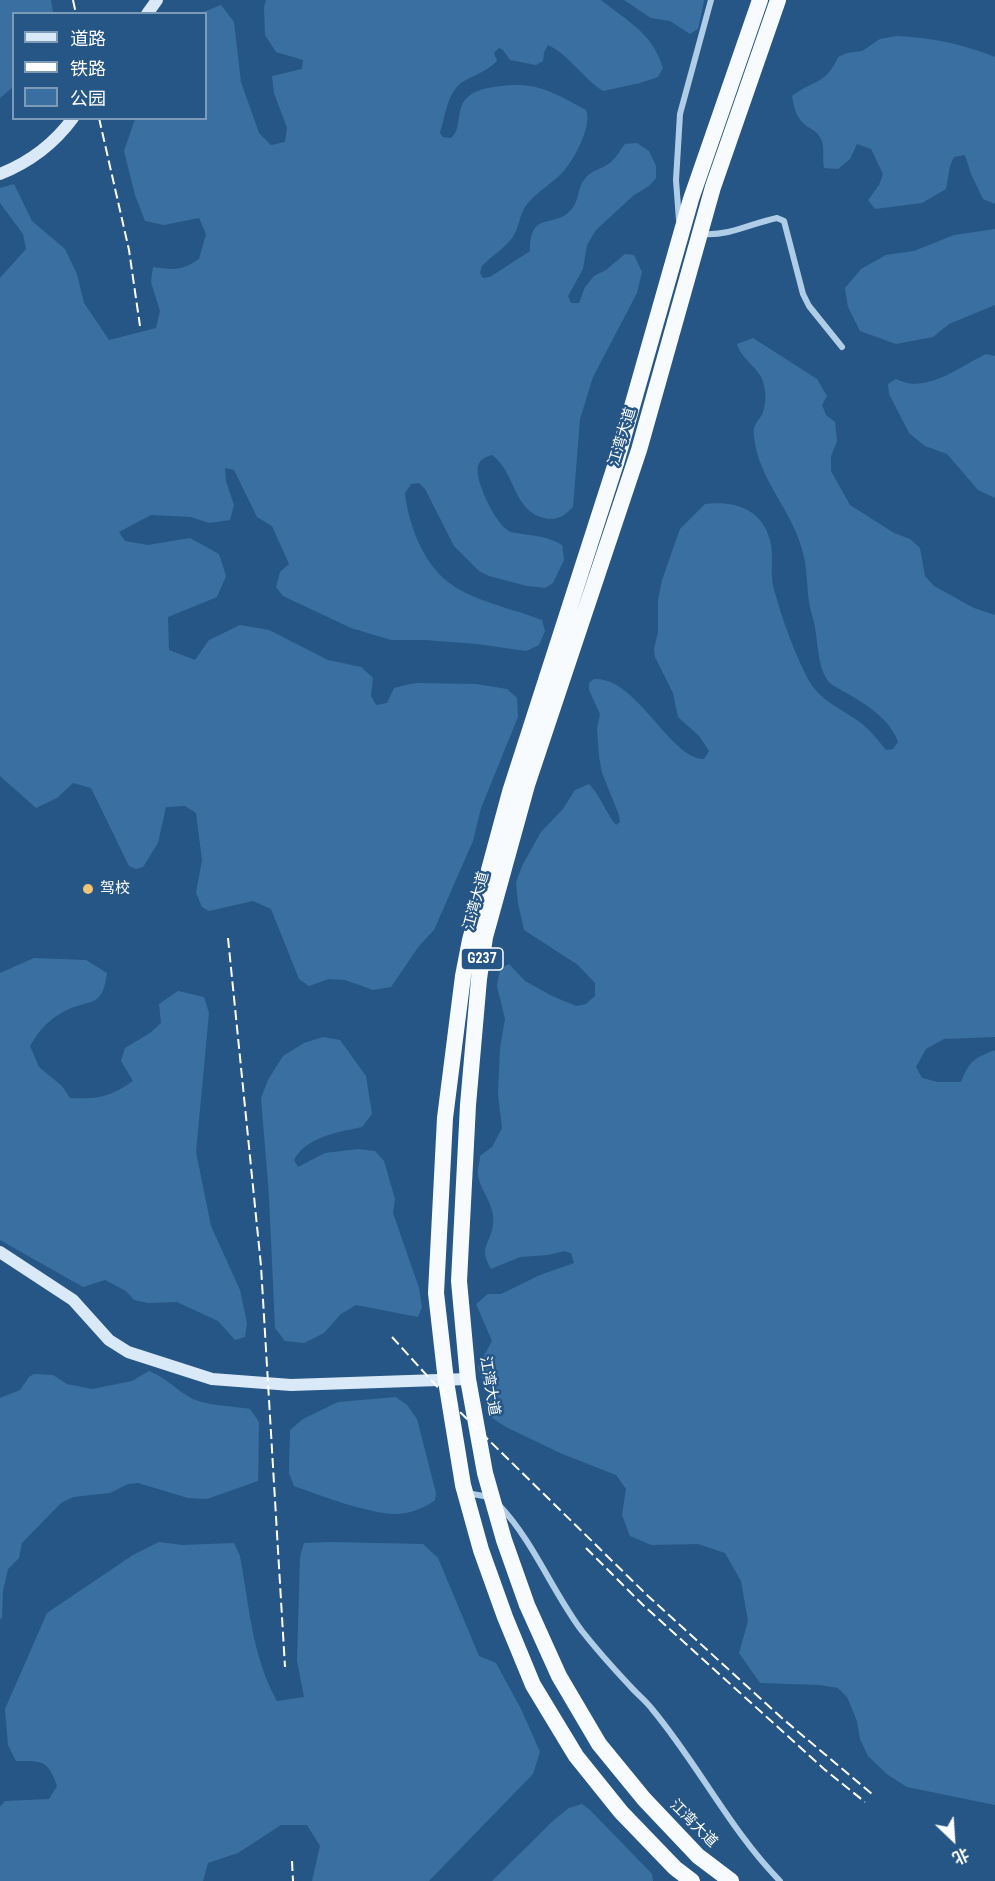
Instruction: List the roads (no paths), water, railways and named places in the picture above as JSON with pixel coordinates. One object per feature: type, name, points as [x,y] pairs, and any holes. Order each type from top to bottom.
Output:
[{"type":"highway","name":"江湾大道","points":[[692,1881],[675,1868],[621,1812],[576,1756],[533,1685],[481,1550],[465,1493],[446,1381],[436,1293],[445,1118],[466,958],[510,792],[616,463],[683,225],[760,0]]},
{"type":"highway","name":"江湾大道","points":[[731,1881],[698,1856],[644,1799],[599,1744],[559,1676],[527,1605],[504,1540],[485,1473],[468,1379],[459,1281],[468,1106],[485,937],[527,784],[639,450],[713,186],[778,0]]},
{"type":"main road","points":[[0,174],[31,159],[46,148],[71,120]]},
{"type":"main road","points":[[0,1252],[72,1300],[109,1340],[128,1352],[212,1379],[291,1385],[468,1379]]},
{"type":"street","points":[[711,0],[680,114],[676,180],[680,222],[700,233],[712,235],[738,231],[777,218],[784,221],[806,300],[842,347]]},
{"type":"street","points":[[465,1493],[492,1498],[503,1509],[533,1551],[553,1588],[582,1631],[652,1708],[754,1850],[780,1881]]},
{"type":"railway","points":[[73,0],[76,12]]},
{"type":"railway","points":[[99,120],[129,250],[140,326]]},
{"type":"railway","points":[[228,938],[261,1266],[285,1667]]},
{"type":"railway","points":[[392,1337],[461,1413],[648,1596],[783,1719],[872,1794]]},
{"type":"railway","points":[[586,1548],[642,1604],[824,1769],[865,1802]]},
{"type":"railway","points":[[292,1861],[293,1881]]},
{"type":"place","name":"驾校","points":[[88,889]]}]
